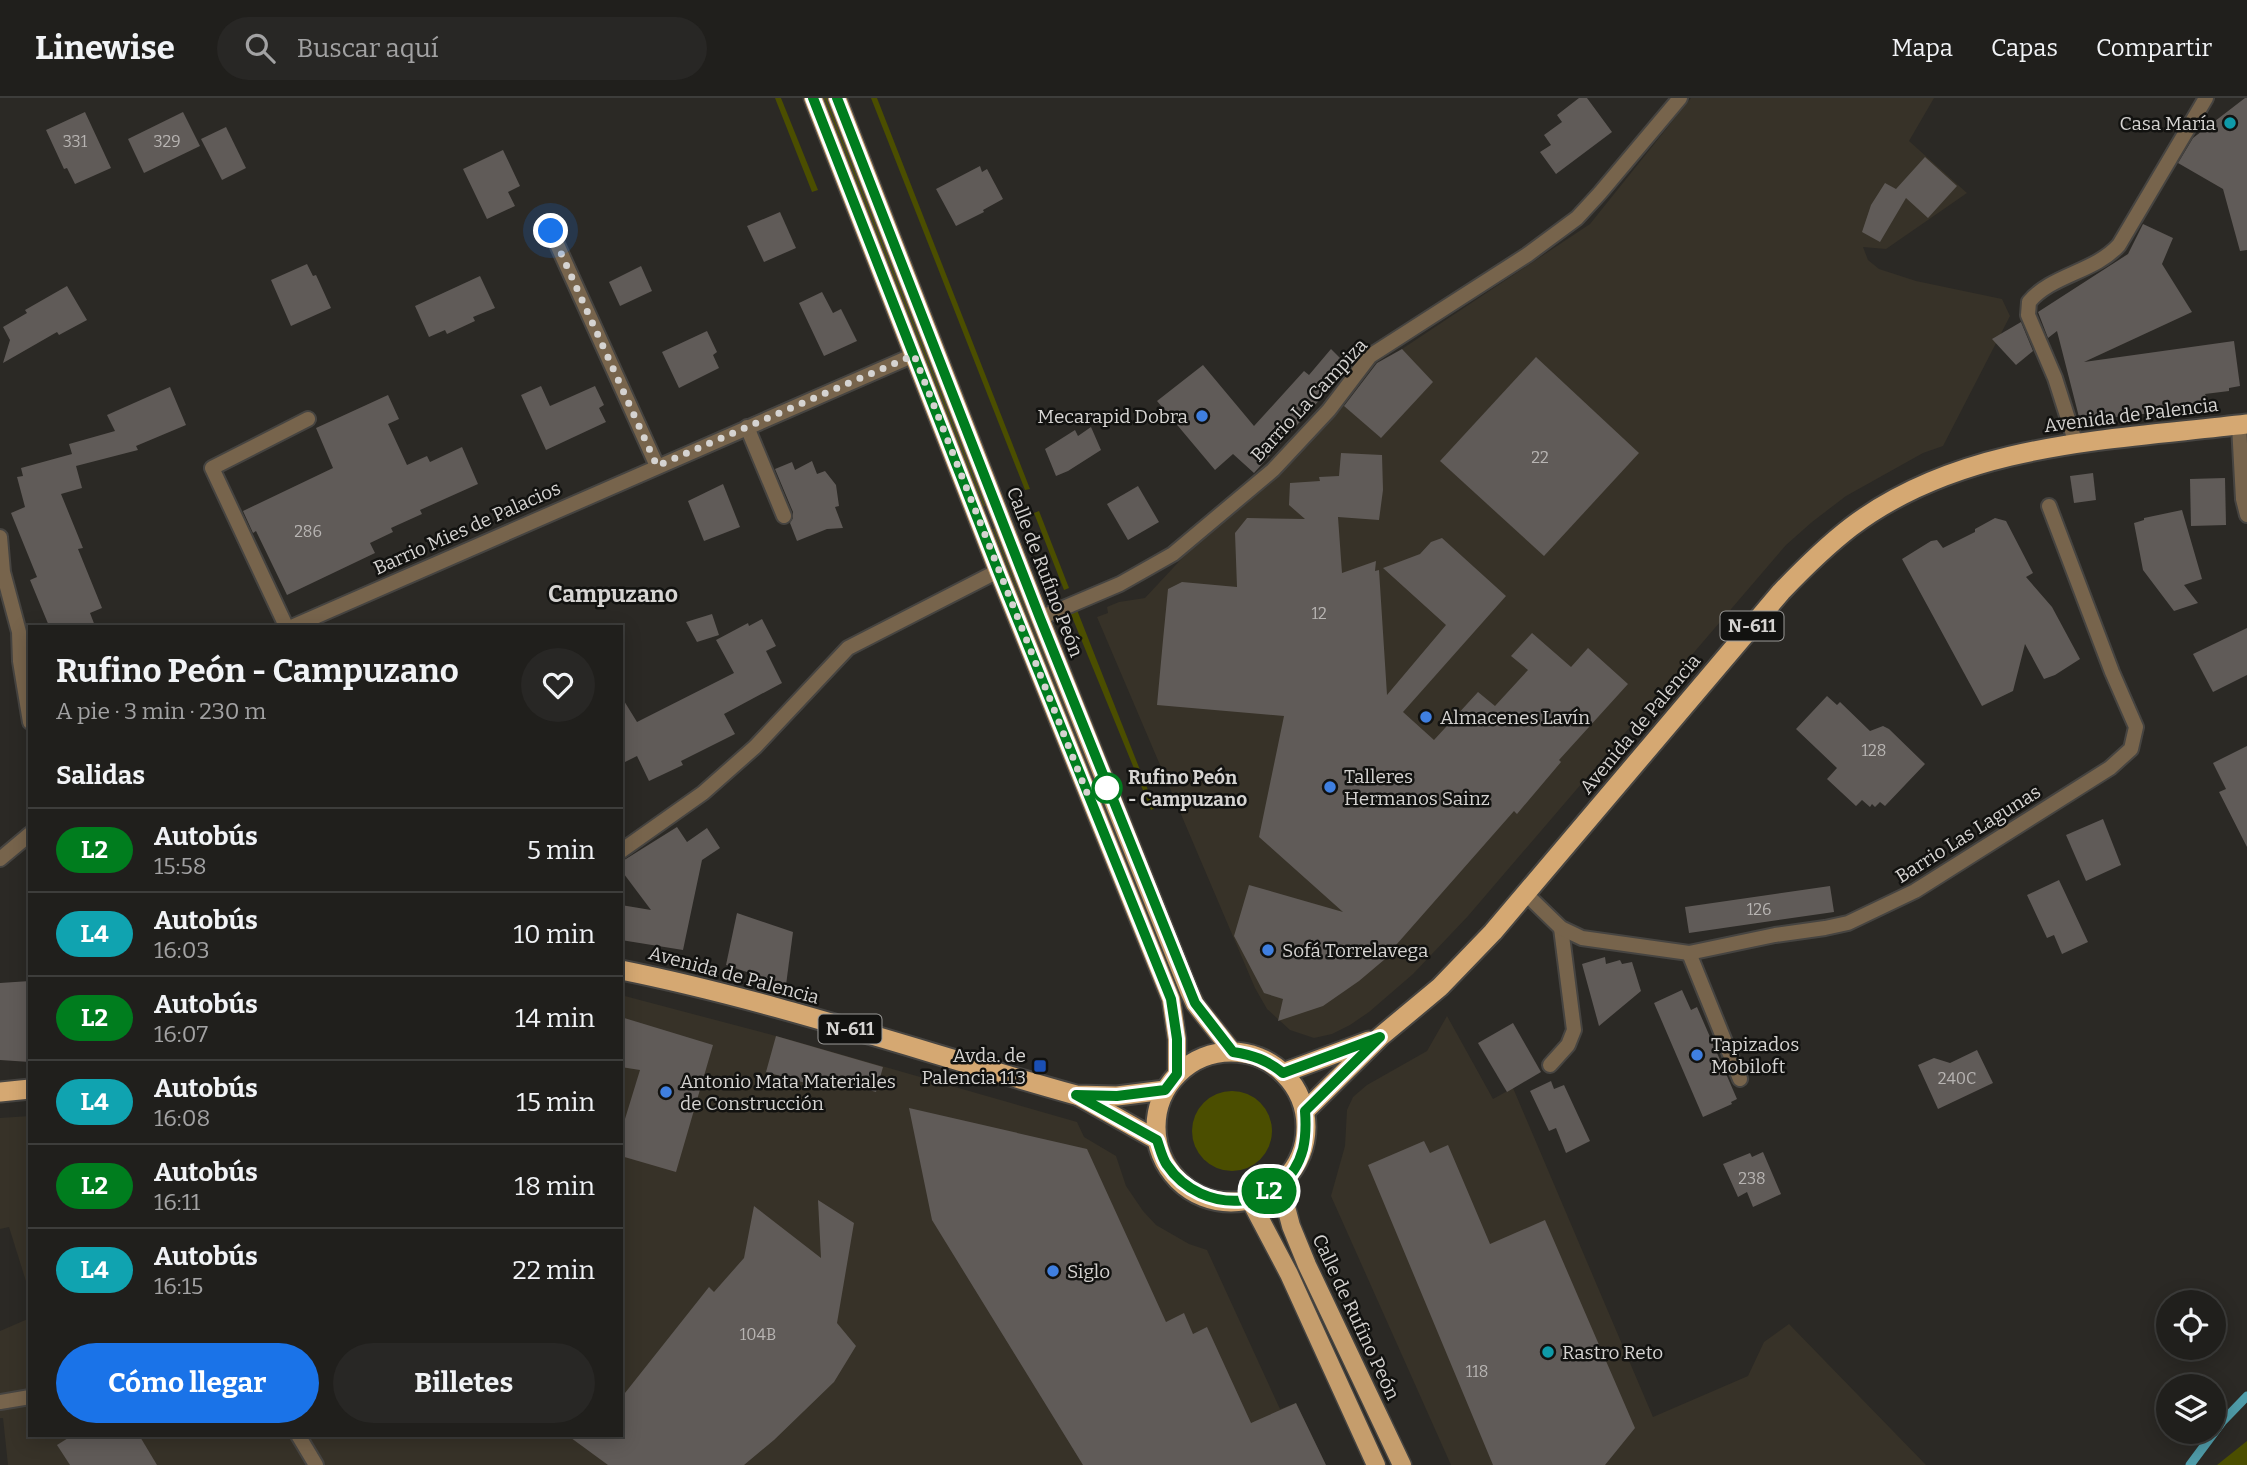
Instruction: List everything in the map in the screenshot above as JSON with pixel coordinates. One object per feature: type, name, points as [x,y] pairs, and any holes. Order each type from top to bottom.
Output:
[{"type":"highway","name":"Avenida de Palencia","points":[[1305,1111],[1380,1037],[1458,970],[1526,894],[1781,592],[1814,557],[1852,526],[1893,500],[1937,479],[2011,455],[2076,444],[2243,424]]},
{"type":"highway","name":"Avenida de Palencia","points":[[623,970],[670,980],[802,1016],[1076,1095],[1157,1140]]},
{"type":"highway","name":"Avenida de Palencia","points":[[1283,1073],[1380,1037]]},
{"type":"highway","name":"N-611","points":[[1157,1140],[1165,1163],[1181,1182],[1201,1196],[1225,1202],[1250,1200],[1265,1194],[1280,1184],[1303,1151],[1305,1111],[1297,1090],[1283,1073],[1268,1062],[1251,1054],[1212,1054],[1171,1082]]},
{"type":"highway","name":"Avenida de Palencia","points":[[1076,1095],[1117,1096],[1171,1082]]},
{"type":"highway","points":[[1157,1140],[1157,1114],[1171,1082]]},
{"type":"highway","points":[[0,1093],[28,1089]]},
{"type":"main road","points":[[813,98],[998,571],[1171,999],[1177,1039],[1171,1082]]},
{"type":"main road","name":"Calle de Rufino Peón","points":[[837,98],[1189,991],[1195,1003],[1233,1052]]},
{"type":"main road","name":"Calle de Rufino Peón","points":[[1280,1184],[1291,1226],[1307,1265],[1402,1465]]},
{"type":"main road","points":[[1250,1200],[1289,1274],[1376,1465]]},
{"type":"street","name":"Barrio La Campiza","points":[[1040,618],[1120,583],[1173,554],[1273,470],[1329,410],[1370,356],[1527,255],[1577,218],[1680,98]]},
{"type":"street","points":[[2076,444],[2055,378],[2028,315],[2029,302],[2040,292],[2113,252],[2206,98]]},
{"type":"street","points":[[551,231],[657,466]]},
{"type":"street","name":"Barrio Mies de Palacios","points":[[296,625],[914,355]]},
{"type":"street","points":[[286,625],[212,468],[308,419]]},
{"type":"street","points":[[2243,424],[2243,499],[2247,515]]},
{"type":"street","points":[[747,427],[784,516]]},
{"type":"street","name":"Barrio Las Lagunas","points":[[1526,894],[1561,928],[1582,938],[1689,953],[1849,923],[1916,891],[2110,768],[2131,749],[2136,727],[2112,672],[2049,506]]},
{"type":"street","points":[[0,537],[2,573],[19,632],[20,661],[28,710]]},
{"type":"street","points":[[623,850],[703,793],[755,747],[848,648],[998,571]]},
{"type":"street","points":[[0,859],[28,836]]},
{"type":"street","points":[[1550,1065],[1568,1045],[1574,1030],[1561,928]]},
{"type":"street","points":[[1689,953],[1740,1079]]},
{"type":"street","points":[[0,1402],[28,1397]]},
{"type":"street","points":[[299,1437],[316,1465]]},
{"type":"shaded area","points":[[775,98],[781,98],[818,190],[812,192]]},
{"type":"shaded area","points":[[824,98],[828,98],[987,505],[983,507]]},
{"type":"shaded area","points":[[871,98],[877,98],[1030,489],[1025,490]]},
{"type":"shaded area","name":"Almacenes Lavín","points":[[1691,98],[1934,98],[1909,141],[1967,193],[1886,249],[1863,247],[1868,260],[1879,269],[1916,281],[2002,299],[2010,316],[1943,446],[1923,453],[1846,496],[1786,545],[1468,916],[1413,974],[1369,1012],[1332,1034],[1314,1038],[1290,1030],[1267,1009],[1255,988],[1097,617],[1108,613],[1107,607],[1119,602],[1145,598],[1201,538],[1343,404],[1380,437],[1402,349],[1590,224]]},
{"type":"shaded area","points":[[1039,511],[1069,588],[1064,590],[1034,513]]},
{"type":"shaded area","points":[[996,528],[1176,983],[1172,985],[993,529]]},
{"type":"shaded area","points":[[1077,610],[1155,808],[1151,810],[1070,612]]},
{"type":"shaded area","points":[[623,996],[791,1040],[1077,1122],[1084,1137],[1116,1156],[1126,1186],[1156,1225],[1189,1244],[1207,1250],[1280,1409],[1296,1403],[1326,1465],[8,1465],[3,1418],[0,1418],[0,1331],[28,1319],[28,1437],[623,1437]]},
{"type":"shaded area","name":"Rastro Reto","points":[[1447,1016],[1493,1099],[1513,1088],[1653,1417],[1748,1376],[1764,1342],[1789,1324],[1926,1465],[1451,1465],[1331,1196],[1345,1146],[1347,1110],[1353,1097],[1367,1085],[1427,1051]]},
{"type":"shaded area","points":[[1232,1091],[1247,1094],[1260,1103],[1269,1116],[1272,1131],[1269,1146],[1260,1159],[1247,1168],[1232,1171],[1217,1168],[1204,1159],[1195,1146],[1192,1131],[1195,1116],[1204,1103],[1217,1094]]},
{"type":"shaded area","points":[[28,1116],[28,1288],[9,1227],[0,1229],[0,1118]]},
{"type":"shaded area","points":[[2247,1441],[2247,1465],[2217,1465]]},
{"type":"building","points":[[1579,98],[1587,98],[1612,132],[1556,174],[1540,152],[1551,145],[1544,135],[1562,122],[1557,115]]},
{"type":"building","points":[[2245,98],[2247,250],[2240,251],[2223,189],[2178,163],[2193,138]]},
{"type":"building","points":[[85,112],[111,168],[75,184],[67,168],[64,169],[46,130]]},
{"type":"building","points":[[183,112],[200,146],[144,173],[128,139]]},
{"type":"building","points":[[226,127],[246,168],[222,180],[201,139]]},
{"type":"building","points":[[503,150],[520,186],[508,192],[515,206],[487,219],[463,169]]},
{"type":"building","points":[[1925,157],[1957,186],[1928,218],[1906,198],[1880,242],[1862,232],[1871,205],[1885,183],[1896,189]]},
{"type":"building","points":[[980,166],[982,172],[987,169],[1003,199],[956,226],[936,189]]},
{"type":"building","points":[[780,212],[796,248],[764,262],[747,226]]},
{"type":"building","points":[[2143,224],[2173,238],[2162,264],[2192,312],[2084,362],[2234,341],[2240,386],[2229,388],[2229,391],[2205,394],[2208,401],[2152,413],[2080,421],[2057,331],[2048,338],[2038,312],[2128,254]]},
{"type":"building","points":[[307,264],[313,276],[316,275],[331,308],[291,326],[271,280]]},
{"type":"building","points":[[641,266],[652,291],[620,306],[609,282]]},
{"type":"building","points":[[480,276],[495,308],[473,317],[475,321],[447,334],[445,330],[429,337],[415,306]]},
{"type":"building","points":[[67,286],[87,320],[59,335],[57,332],[3,363],[10,340],[3,327],[27,313],[25,310]]},
{"type":"building","points":[[822,292],[833,313],[841,309],[857,341],[824,356],[799,303]]},
{"type":"building","points":[[2021,322],[2033,351],[2016,365],[1992,339]]},
{"type":"building","points":[[707,331],[717,352],[713,355],[719,368],[679,388],[662,352]]},
{"type":"building","points":[[1331,349],[1349,367],[1254,473],[1233,454],[1215,470],[1157,401],[1203,365],[1254,426],[1304,371],[1309,375]]},
{"type":"building","points":[[1402,349],[1433,382],[1381,438],[1344,406],[1377,363]]},
{"type":"building","points":[[1536,357],[1639,453],[1544,556],[1440,461]]},
{"type":"building","points":[[541,386],[550,406],[595,386],[604,405],[599,408],[606,422],[546,450],[521,395]]},
{"type":"building","points":[[170,387],[186,425],[136,446],[138,450],[76,466],[82,488],[61,494],[83,548],[78,549],[102,608],[90,613],[95,625],[49,625],[30,580],[37,577],[11,513],[25,507],[17,477],[23,476],[21,468],[72,454],[69,444],[115,431],[107,415]]},
{"type":"building","points":[[388,395],[399,419],[388,424],[407,465],[427,456],[430,462],[462,447],[478,484],[420,510],[422,514],[391,528],[393,532],[370,543],[375,553],[287,595],[256,531],[253,533],[243,511],[333,468],[316,428]]},
{"type":"building","points":[[1091,427],[1101,450],[1056,476],[1045,449],[1075,430],[1078,436]]},
{"type":"building","points":[[1341,453],[1382,455],[1383,490],[1379,520],[1338,517],[1342,573],[1376,561],[1375,571],[1379,570],[1387,695],[1446,625],[1383,568],[1420,554],[1431,542],[1442,538],[1506,596],[1403,712],[1434,740],[1478,692],[1495,706],[1528,670],[1511,656],[1532,633],[1571,667],[1588,648],[1628,684],[1559,760],[1561,762],[1517,814],[1514,811],[1389,953],[1391,954],[1323,1006],[1278,1021],[1283,999],[1264,993],[1234,936],[1249,885],[1343,912],[1259,837],[1284,716],[1157,705],[1168,589],[1182,582],[1237,587],[1235,533],[1247,518],[1305,519],[1289,505],[1290,483],[1320,481],[1319,477],[1339,476]]},
{"type":"building","points":[[812,461],[817,474],[825,471],[836,485],[839,506],[835,507],[843,528],[827,529],[797,541],[790,523],[793,512],[775,469],[792,462],[795,470]]},
{"type":"building","points":[[2093,473],[2096,500],[2074,503],[2070,476]]},
{"type":"building","points":[[2225,478],[2226,525],[2191,526],[2190,479]]},
{"type":"building","points":[[723,484],[740,527],[704,541],[688,501]]},
{"type":"building","points":[[1138,486],[1159,522],[1128,540],[1107,504]]},
{"type":"building","points":[[2182,510],[2202,579],[2184,585],[2198,603],[2174,611],[2143,570],[2134,523],[2144,518]]},
{"type":"building","points":[[1995,518],[2006,521],[2033,573],[2026,577],[2052,607],[2080,659],[2044,679],[2025,644],[2013,691],[1982,706],[1902,559],[1931,541],[1937,540],[1943,548],[1975,532],[1975,529]]},
{"type":"building","points":[[712,614],[719,635],[697,642],[686,622]]},
{"type":"building","points":[[762,619],[776,646],[766,651],[782,683],[724,714],[735,734],[681,761],[683,765],[649,781],[637,756],[623,763],[623,699],[637,722],[734,673],[716,640],[748,623],[749,626]]},
{"type":"building","points":[[2247,628],[2247,675],[2213,692],[2193,654]]},
{"type":"building","points":[[1827,696],[1837,705],[1840,702],[1870,731],[1883,726],[1889,729],[1925,764],[1885,806],[1880,802],[1875,807],[1872,804],[1870,807],[1862,800],[1856,806],[1827,779],[1837,768],[1796,729]]},
{"type":"building","points":[[2247,746],[2247,847],[2219,792],[2226,789],[2213,763]]},
{"type":"building","points":[[2103,819],[2121,865],[2086,881],[2066,835]]},
{"type":"building","points":[[677,827],[687,842],[707,828],[720,848],[702,860],[683,950],[623,940],[623,905],[651,910],[623,873],[623,861]]},
{"type":"building","points":[[2059,880],[2088,942],[2062,954],[2054,935],[2047,938],[2027,895]]},
{"type":"building","points":[[1830,886],[1834,912],[1689,933],[1685,907]]},
{"type":"building","points":[[737,913],[793,932],[786,985],[726,965]]},
{"type":"building","points":[[1605,957],[1606,964],[1620,960],[1622,964],[1632,962],[1641,991],[1599,1026],[1582,964]]},
{"type":"building","points":[[28,981],[28,1062],[0,1060],[0,983]]},
{"type":"building","name":"Tapizados Mobiloft","points":[[1682,990],[1691,1010],[1697,1007],[1737,1099],[1703,1117],[1654,1003]]},
{"type":"building","name":"Antonio Mata Materiales de Construcción","points":[[623,1018],[713,1045],[676,1172],[623,1157],[623,1125],[640,1070],[623,1067]]},
{"type":"building","points":[[1513,1023],[1541,1072],[1507,1092],[1478,1043]]},
{"type":"building","points":[[776,1036],[883,1067],[876,1092],[823,1077],[820,1087],[766,1072]]},
{"type":"building","points":[[1977,1050],[1993,1083],[1938,1109],[1918,1065],[1934,1058],[1950,1063]]},
{"type":"building","points":[[1551,1081],[1554,1089],[1564,1085],[1590,1141],[1566,1153],[1556,1128],[1549,1131],[1530,1091]]},
{"type":"building","name":"Siglo","points":[[909,1108],[1087,1149],[1166,1322],[1184,1313],[1193,1334],[1207,1327],[1251,1423],[1296,1403],[1326,1465],[1083,1465],[932,1220]]},
{"type":"building","name":"Rastro Reto","points":[[1424,1141],[1430,1153],[1448,1145],[1490,1244],[1545,1220],[1635,1428],[1605,1465],[1493,1465],[1368,1165]]},
{"type":"building","points":[[1763,1152],[1781,1194],[1753,1207],[1747,1192],[1738,1197],[1723,1164],[1750,1153],[1752,1157]]},
{"type":"building","points":[[818,1200],[854,1223],[837,1323],[856,1346],[834,1382],[744,1465],[608,1465],[570,1437],[623,1437],[623,1395],[709,1287],[714,1292],[744,1258],[754,1206],[821,1258]]},
{"type":"building","points":[[70,1437],[140,1437],[157,1465],[70,1465],[57,1445]]},
{"type":"waterway","points":[[2190,1465],[2222,1422],[2247,1396]]},
{"type":"bus line","name":"L2","points":[[813,98],[998,571],[1171,999],[1177,1039],[1177,1074],[1165,1090],[1117,1096],[1076,1095],[1157,1140],[1165,1163],[1181,1182],[1201,1196],[1225,1202],[1250,1200],[1280,1184],[1293,1169],[1303,1151],[1305,1111],[1380,1037],[1283,1073],[1251,1054],[1233,1052],[1195,1003],[1040,618],[837,98]]},
{"type":"place","name":"Casa María","points":[[2230,123]]},
{"type":"place","name":"Mecarapid Dobra","points":[[1202,416]]},
{"type":"place","name":"Almacenes Lavín","points":[[1426,717]]},
{"type":"place","name":"Talleres Hermanos Sainz","points":[[1330,787]]},
{"type":"place","name":"Rufino Peón - Campuzano","points":[[1107,788]]},
{"type":"place","name":"Sofá Torrelavega","points":[[1268,950]]},
{"type":"place","name":"Tapizados Mobiloft","points":[[1697,1055]]},
{"type":"place","name":"Avda. de Palencia 113","points":[[1040,1066]]},
{"type":"place","name":"Antonio Mata Materiales de Construcción","points":[[666,1092]]},
{"type":"place","name":"Siglo","points":[[1053,1271]]},
{"type":"place","name":"Rastro Reto","points":[[1548,1352]]},
{"type":"district","name":"Campuzano","points":[[613,594]]},
{"type":"route","points":[[551,231],[657,466],[914,355],[1087,793],[1107,788]]}]
